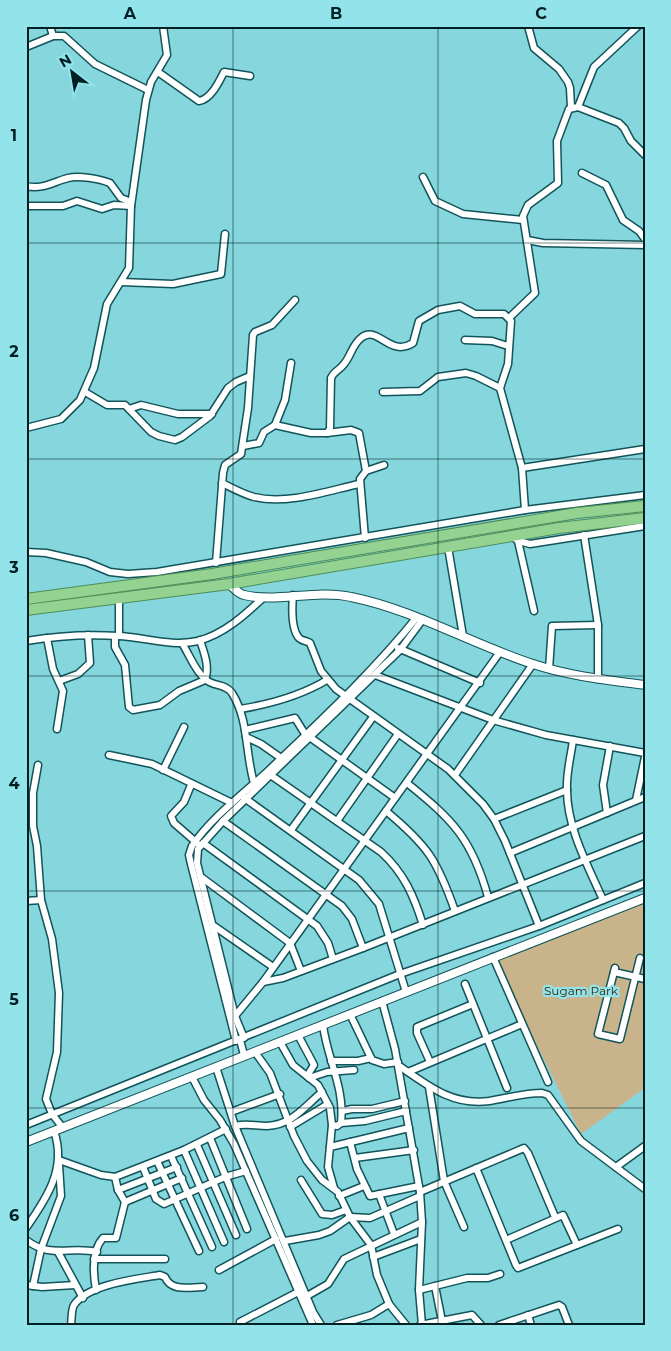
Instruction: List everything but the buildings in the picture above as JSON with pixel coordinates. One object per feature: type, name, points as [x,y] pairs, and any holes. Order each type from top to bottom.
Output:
[{"type":"highway","points":[[26,599],[212,574],[542,518],[604,509],[645,506]]},
{"type":"highway","points":[[26,610],[229,584],[448,547],[515,539],[617,520],[645,518]]},
{"type":"street","points":[[50,26],[53,36]]},
{"type":"street","points":[[26,428],[61,419],[80,400],[94,368],[107,304],[129,268],[131,204],[148,90],[166,55],[163,26]]},
{"type":"street","points":[[528,26],[534,48],[559,69],[568,82],[574,107]]},
{"type":"street","points":[[509,318],[535,293],[523,220],[524,210],[528,204],[558,183],[557,141],[594,67],[638,26]]},
{"type":"street","points":[[26,47],[53,36],[64,36],[95,64],[148,90]]},
{"type":"street","points":[[158,72],[199,101],[204,100],[216,88],[224,72],[250,76]]},
{"type":"street","points":[[574,107],[622,125],[631,141],[645,155]]},
{"type":"street","points":[[582,173],[606,185],[623,220],[639,231],[645,239]]},
{"type":"street","points":[[26,186],[41,187],[68,177],[81,177],[110,183],[121,198],[131,204]]},
{"type":"street","points":[[424,178],[435,201],[463,214],[523,220]]},
{"type":"street","points":[[26,206],[63,206],[77,202],[102,210],[114,205],[131,204]]},
{"type":"street","points":[[121,282],[173,284],[221,274],[225,234]]},
{"type":"street","points":[[527,240],[543,243],[645,245]]},
{"type":"street","points":[[216,564],[225,465],[240,456],[255,332],[272,325],[295,300]]},
{"type":"street","points":[[327,433],[330,429],[331,378],[345,363],[352,349],[361,338],[370,334],[394,347],[403,348],[413,343],[417,325],[427,314],[456,306],[475,314],[498,313],[509,318],[511,321],[508,364],[500,388],[522,468],[526,510]]},
{"type":"street","points":[[464,340],[492,341],[508,346]]},
{"type":"street","points":[[242,446],[259,443],[264,432],[275,425],[285,400],[291,363]]},
{"type":"street","points":[[383,392],[420,390],[434,379],[466,373],[500,388]]},
{"type":"street","points":[[85,392],[107,405],[124,405],[151,432],[174,440],[182,437],[212,414],[228,388],[250,376]]},
{"type":"street","points":[[129,409],[141,405],[178,414],[212,414]]},
{"type":"street","points":[[275,425],[311,432],[327,433],[351,430],[359,433],[366,471]]},
{"type":"street","points":[[522,468],[645,449]]},
{"type":"street","points":[[365,538],[360,479],[366,471],[384,465]]},
{"type":"street","points":[[222,483],[255,497],[270,499],[305,495],[359,484]]},
{"type":"street","points":[[26,552],[54,555],[86,562],[110,572],[128,574],[216,564],[526,510],[645,495]]},
{"type":"street","points":[[515,539],[530,544],[645,526]]},
{"type":"street","points":[[584,535],[598,625],[598,679]]},
{"type":"street","points":[[515,539],[534,611]]},
{"type":"street","points":[[448,547],[464,636]]},
{"type":"street","points":[[229,584],[245,596],[264,597],[315,593],[350,596],[420,618],[500,652],[549,669],[598,679],[645,685]]},
{"type":"street","points":[[293,595],[293,615],[297,634],[300,639],[310,643],[321,671],[327,680],[347,698],[455,775],[494,819],[510,853],[539,926]]},
{"type":"street","points":[[26,641],[88,635],[182,643],[200,640],[229,626],[246,614],[264,597]]},
{"type":"street","points":[[119,598],[115,646],[125,665],[131,709],[160,706],[179,690],[205,680]]},
{"type":"street","points":[[347,698],[375,675],[420,618]]},
{"type":"street","points":[[549,669],[552,626],[598,625]]},
{"type":"street","points":[[59,681],[78,674],[90,663],[88,635]]},
{"type":"street","points":[[47,638],[53,669],[59,681],[63,697],[57,729]]},
{"type":"street","points":[[200,640],[206,661],[207,673],[205,680]]},
{"type":"street","points":[[182,643],[205,680],[229,690],[240,709],[247,756],[254,783]]},
{"type":"street","points":[[397,647],[480,683]]},
{"type":"street","points":[[244,1056],[189,856],[232,803],[244,797],[272,776],[308,736],[397,647]]},
{"type":"street","points":[[235,1016],[263,982],[307,918],[327,894],[364,840],[480,683],[500,652]]},
{"type":"street","points":[[455,775],[533,664]]},
{"type":"street","points":[[375,675],[493,720],[574,740],[645,753]]},
{"type":"street","points":[[240,709],[284,699],[314,688],[327,680]]},
{"type":"street","points":[[291,830],[340,759],[373,717]]},
{"type":"street","points":[[245,734],[295,718],[308,736],[395,798]]},
{"type":"street","points":[[163,770],[184,727]]},
{"type":"street","points":[[245,734],[281,758]]},
{"type":"street","points":[[336,820],[398,734]]},
{"type":"street","points":[[240,1040],[196,856],[199,843],[224,821],[254,783],[308,736]]},
{"type":"street","points":[[574,740],[566,790],[573,827],[603,900]]},
{"type":"street","points":[[607,813],[603,785],[610,746]]},
{"type":"street","points":[[109,755],[140,760],[232,803]]},
{"type":"street","points":[[636,800],[645,758]]},
{"type":"street","points":[[38,765],[33,793],[33,813],[41,900],[52,939],[59,993],[57,1052],[46,1099],[52,1114],[63,1128]]},
{"type":"street","points":[[272,776],[364,840],[394,864],[414,897],[423,925]]},
{"type":"street","points":[[407,783],[440,810],[458,829],[472,851],[488,898]]},
{"type":"street","points":[[191,785],[184,802],[171,816],[174,823],[199,843],[307,918],[324,934],[333,959]]},
{"type":"street","points":[[494,819],[566,790]]},
{"type":"street","points":[[244,797],[344,869],[370,891],[379,904],[406,992]]},
{"type":"street","points":[[510,853],[645,797]]},
{"type":"street","points":[[386,812],[415,836],[428,851],[438,868],[455,911]]},
{"type":"street","points":[[224,821],[327,894],[352,919],[362,948]]},
{"type":"street","points":[[263,982],[301,971],[389,938],[645,836]]},
{"type":"street","points":[[201,876],[290,943],[301,971]]},
{"type":"street","points":[[26,1125],[400,974],[539,926],[645,883]]},
{"type":"street","points":[[26,1142],[645,898]]},
{"type":"street","points":[[26,901],[41,900]]},
{"type":"street","points":[[214,926],[273,967]]},
{"type":"street","points":[[493,957],[548,1082]]},
{"type":"street","points":[[640,958],[636,977],[620,1039],[598,1034],[614,970],[636,977],[645,979]]},
{"type":"street","points":[[464,984],[507,1088]]},
{"type":"street","points":[[382,1001],[398,1064],[420,1191],[422,1222],[419,1290],[421,1325],[472,1315],[481,1325]]},
{"type":"street","points":[[430,1062],[416,1033],[417,1028],[473,1004]]},
{"type":"street","points":[[350,1014],[371,1058],[377,1063],[398,1064],[429,1087],[455,1100],[470,1102],[542,1092],[554,1102],[581,1141],[645,1189]]},
{"type":"street","points":[[408,1072],[522,1024]]},
{"type":"street","points":[[323,1025],[331,1061],[340,1087],[341,1123]]},
{"type":"street","points":[[298,1035],[314,1065],[308,1077]]},
{"type":"street","points":[[280,1042],[293,1065],[322,1092],[328,1104],[332,1125],[328,1167],[334,1188],[346,1210],[371,1245],[377,1275],[389,1304],[406,1325]]},
{"type":"street","points":[[255,1052],[270,1073],[280,1094],[289,1124],[313,1170],[334,1188]]},
{"type":"street","points":[[331,1061],[358,1061],[371,1058]]},
{"type":"street","points":[[216,1067],[235,1126],[285,1240],[313,1325]]},
{"type":"street","points":[[308,1077],[335,1071],[354,1070]]},
{"type":"street","points":[[192,1077],[204,1100],[226,1129],[276,1239],[320,1325]]},
{"type":"street","points":[[429,1087],[444,1181],[464,1227]]},
{"type":"street","points":[[289,1124],[322,1092]]},
{"type":"street","points":[[231,1112],[280,1094]]},
{"type":"street","points":[[342,1111],[372,1109],[404,1101]]},
{"type":"street","points":[[235,1126],[248,1124],[271,1126],[289,1124],[328,1104]]},
{"type":"street","points":[[332,1125],[337,1126],[341,1123],[366,1121],[406,1111]]},
{"type":"street","points":[[330,1147],[410,1128]]},
{"type":"street","points":[[59,1163],[115,1177],[171,1156],[226,1129]]},
{"type":"street","points":[[54,1131],[59,1150],[61,1196],[41,1249],[30,1286],[75,1285]]},
{"type":"street","points":[[210,1138],[247,1229]]},
{"type":"street","points":[[350,1142],[364,1186],[370,1196],[420,1191]]},
{"type":"street","points":[[197,1144],[236,1235]]},
{"type":"street","points":[[616,1167],[645,1146]]},
{"type":"street","points":[[285,1240],[325,1233],[350,1216],[364,1219],[385,1211],[420,1191],[524,1148],[555,1217]]},
{"type":"street","points":[[184,1150],[224,1242]]},
{"type":"street","points":[[354,1158],[414,1150]]},
{"type":"street","points":[[171,1156],[212,1247]]},
{"type":"street","points":[[157,1161],[166,1184],[199,1251]]},
{"type":"street","points":[[26,1228],[47,1195],[59,1163]]},
{"type":"street","points":[[143,1167],[156,1199],[164,1204],[175,1201],[225,1177],[246,1170]]},
{"type":"street","points":[[118,1190],[177,1167]]},
{"type":"street","points":[[476,1168],[518,1268],[618,1229]]},
{"type":"street","points":[[96,1290],[95,1255],[103,1238],[116,1238],[125,1202],[118,1190],[115,1177]]},
{"type":"street","points":[[125,1202],[182,1178]]},
{"type":"street","points":[[301,1180],[322,1214],[332,1215],[346,1210]]},
{"type":"street","points":[[339,1196],[364,1186]]},
{"type":"street","points":[[379,1194],[394,1234]]},
{"type":"street","points":[[506,1240],[563,1215],[577,1246]]},
{"type":"street","points":[[240,1322],[303,1292],[328,1284],[344,1259],[422,1222]]},
{"type":"street","points":[[219,1270],[276,1239]]},
{"type":"street","points":[[373,1257],[421,1239]]},
{"type":"street","points":[[26,1240],[41,1249],[58,1252],[80,1249],[95,1255],[166,1259]]},
{"type":"street","points":[[58,1252],[83,1298]]},
{"type":"street","points":[[419,1290],[467,1278],[488,1278],[500,1274]]},
{"type":"street","points":[[71,1325],[73,1306],[96,1290],[118,1282],[160,1275],[165,1277],[168,1283],[174,1287],[203,1287]]},
{"type":"street","points":[[435,1286],[442,1321]]},
{"type":"street","points":[[337,1325],[353,1323],[389,1304]]},
{"type":"street","points":[[499,1325],[561,1305],[569,1325]]},
{"type":"street","points":[[528,1315],[531,1325]]},
{"type":"green space","name":"Sugam Park","points":[[645,898],[645,1088],[581,1134],[493,957]]}]
